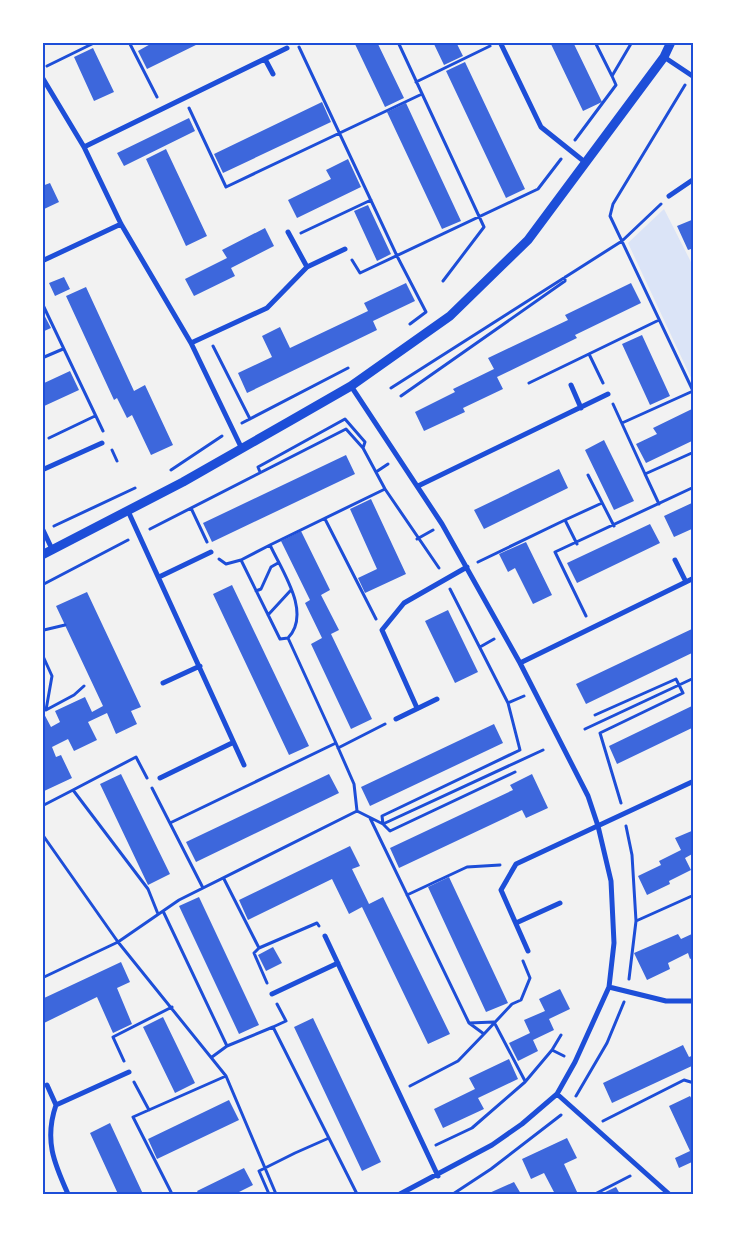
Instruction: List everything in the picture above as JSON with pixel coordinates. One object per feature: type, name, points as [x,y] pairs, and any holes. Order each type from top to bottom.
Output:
[{"type":"street","points":[[499,42],[541,127],[587,163]]},
{"type":"street","points":[[42,555],[242,449],[351,386],[450,316],[528,240],[587,163],[664,56],[671,42]]},
{"type":"street","points":[[84,147],[287,48]]},
{"type":"street","points":[[664,56],[692,76]]},
{"type":"street","points":[[265,59],[273,74]]},
{"type":"street","points":[[42,77],[84,147],[121,224],[190,343],[242,449]]},
{"type":"street","points":[[669,196],[694,179]]},
{"type":"street","points":[[42,260],[121,224]]},
{"type":"street","points":[[288,232],[307,267]]},
{"type":"street","points":[[190,343],[267,308],[307,267],[345,249]]},
{"type":"street","points":[[351,386],[418,486],[467,567],[520,663],[588,796],[598,826],[611,881],[614,944],[609,987],[575,1062],[557,1094],[522,1124],[492,1146],[438,1176],[400,1194]]},
{"type":"street","points":[[570,386],[581,408]]},
{"type":"street","points":[[418,486],[608,394]]},
{"type":"street","points":[[42,470],[102,443]]},
{"type":"street","points":[[128,510],[200,666],[232,743],[244,765]]},
{"type":"street","points":[[43,530],[52,549]]},
{"type":"street","points":[[159,577],[211,552]]},
{"type":"street","points":[[675,560],[686,582]]},
{"type":"street","points":[[417,708],[382,630],[404,603],[467,567]]},
{"type":"street","points":[[520,663],[694,578]]},
{"type":"street","points":[[163,683],[200,666]]},
{"type":"street","points":[[396,719],[437,699]]},
{"type":"street","points":[[160,778],[232,743]]},
{"type":"street","points":[[528,951],[501,890],[515,865],[624,812],[694,781]]},
{"type":"street","points":[[516,923],[560,903]]},
{"type":"street","points":[[325,936],[438,1176]]},
{"type":"street","points":[[272,994],[338,963]]},
{"type":"street","points":[[609,987],[666,1001],[694,1001]]},
{"type":"street","points":[[68,1194],[50,1150],[51,1118],[56,1105],[129,1072]]},
{"type":"street","points":[[47,1085],[56,1105]]},
{"type":"street","points":[[557,1094],[669,1194]]},
{"type":"path","points":[[42,67],[96,42]]},
{"type":"path","points":[[128,42],[163,109]]},
{"type":"path","points":[[297,42],[396,256],[426,312],[402,330]]},
{"type":"path","points":[[398,42],[484,227],[443,281]]},
{"type":"path","points":[[416,82],[499,42]]},
{"type":"path","points":[[345,249],[360,274],[538,189],[616,86],[595,42]]},
{"type":"path","points":[[612,76],[632,42]]},
{"type":"path","points":[[622,423],[693,392],[610,216],[613,204],[692,76]]},
{"type":"path","points":[[184,98],[226,187],[422,94]]},
{"type":"path","points":[[391,388],[622,241],[669,196]]},
{"type":"path","points":[[292,238],[371,200]]},
{"type":"path","points":[[401,396],[565,282],[565,277]]},
{"type":"path","points":[[42,303],[103,432]]},
{"type":"path","points":[[529,383],[659,320]]},
{"type":"path","points":[[208,336],[250,419]]},
{"type":"path","points":[[42,358],[63,348]]},
{"type":"path","points":[[589,354],[659,504]]},
{"type":"path","points":[[167,472],[232,428],[356,364]]},
{"type":"path","points":[[49,438],[95,416]]},
{"type":"path","points":[[260,472],[258,467],[345,419],[365,442],[363,448]]},
{"type":"path","points":[[42,585],[346,429],[363,448],[385,489],[445,581],[508,702],[520,750],[382,816],[384,824]]},
{"type":"path","points":[[110,447],[117,461]]},
{"type":"path","points":[[645,474],[694,452]]},
{"type":"path","points":[[588,475],[614,526]]},
{"type":"path","points":[[43,530],[142,485]]},
{"type":"path","points":[[592,627],[555,552],[577,544],[694,487]]},
{"type":"path","points":[[270,545],[297,603],[294,630],[288,638],[280,639],[241,560],[270,545],[385,489]]},
{"type":"path","points":[[467,567],[602,503]]},
{"type":"path","points":[[325,519],[382,630]]},
{"type":"path","points":[[565,520],[577,544]]},
{"type":"path","points":[[256,591],[261,588],[270,567],[278,563]]},
{"type":"path","points":[[268,615],[291,590]]},
{"type":"path","points":[[43,629],[65,625]]},
{"type":"path","points":[[288,638],[354,784],[357,811]]},
{"type":"path","points":[[42,654],[52,676],[46,710],[74,695],[84,686]]},
{"type":"path","points":[[585,729],[694,678]]},
{"type":"path","points":[[338,748],[396,719]]},
{"type":"path","points":[[170,823],[336,743]]},
{"type":"path","points":[[384,824],[543,750]]},
{"type":"path","points":[[42,806],[136,757],[203,888]]},
{"type":"path","points":[[357,811],[384,824],[390,831],[515,772]]},
{"type":"path","points":[[73,790],[148,889],[158,914]]},
{"type":"path","points":[[42,978],[118,942],[158,914],[203,888],[357,811]]},
{"type":"path","points":[[370,817],[469,1023],[484,1034]]},
{"type":"path","points":[[42,834],[118,942],[226,1076],[276,1194]]},
{"type":"path","points":[[407,895],[467,866],[515,865]]},
{"type":"path","points":[[224,879],[259,948]]},
{"type":"path","points":[[636,921],[694,895]]},
{"type":"path","points":[[163,911],[227,1046]]},
{"type":"path","points":[[212,1057],[227,1046],[273,1028],[286,1020],[254,953],[259,948],[317,923],[325,936]]},
{"type":"path","points":[[398,1091],[458,1062],[512,1004],[521,1000],[530,978],[520,954],[528,951]]},
{"type":"path","points":[[149,1110],[113,1037],[172,1007]]},
{"type":"path","points":[[469,1023],[494,1022]]},
{"type":"path","points":[[494,1022],[525,1082]]},
{"type":"path","points":[[273,1028],[357,1194]]},
{"type":"path","points":[[426,1150],[472,1128],[525,1082],[552,1050],[561,1035]]},
{"type":"path","points":[[172,1194],[133,1117],[226,1076]]},
{"type":"path","points":[[594,1126],[684,1080],[694,1083]]},
{"type":"path","points":[[269,1194],[259,1171],[329,1138]]},
{"type":"path","points":[[595,1194],[642,1170]]},
{"type":"shaded area","points":[[664,209],[693,266],[693,382],[628,243]]},
{"type":"building","points":[[154,42],[202,42],[147,69],[138,51]]},
{"type":"building","points":[[354,42],[377,42],[404,98],[385,107]]},
{"type":"building","points":[[433,42],[456,42],[463,56],[444,65]]},
{"type":"building","points":[[550,42],[573,42],[602,102],[583,111]]},
{"type":"building","points":[[93,48],[114,92],[94,101],[74,57]]},
{"type":"building","points":[[465,62],[525,189],[506,198],[446,71]]},
{"type":"building","points":[[322,102],[331,122],[223,173],[214,154]]},
{"type":"building","points":[[406,103],[461,221],[442,229],[387,112]]},
{"type":"building","points":[[189,118],[195,131],[124,166],[117,153]]},
{"type":"building","points":[[166,149],[207,236],[186,246],[146,159]]},
{"type":"building","points":[[348,159],[361,187],[297,218],[288,200],[331,179],[326,170]]},
{"type":"building","points":[[50,183],[59,202],[42,210],[42,186]]},
{"type":"building","points":[[368,205],[391,254],[377,261],[354,211]]},
{"type":"building","points":[[694,219],[694,248],[688,250],[677,226]]},
{"type":"building","points":[[265,228],[274,246],[231,268],[235,276],[194,296],[185,279],[227,258],[222,250]]},
{"type":"building","points":[[64,277],[70,289],[55,296],[49,283]]},
{"type":"building","points":[[406,283],[415,301],[373,321],[377,330],[247,393],[238,373],[272,357],[262,336],[280,327],[290,348],[368,311],[364,303]]},
{"type":"building","points":[[631,283],[641,303],[575,335],[577,338],[497,377],[503,389],[463,408],[465,412],[424,431],[415,412],[455,392],[453,389],[494,369],[488,358],[568,320],[565,315]]},
{"type":"building","points":[[86,287],[134,391],[145,385],[173,445],[151,455],[132,415],[127,418],[117,398],[114,400],[66,296]]},
{"type":"building","points":[[42,311],[51,328],[42,332]]},
{"type":"building","points":[[642,335],[670,396],[650,405],[622,344]]},
{"type":"building","points":[[70,371],[79,390],[42,407],[42,384]]},
{"type":"building","points":[[694,408],[694,440],[646,463],[636,444],[657,434],[653,428]]},
{"type":"building","points":[[604,440],[634,501],[614,510],[585,450]]},
{"type":"building","points":[[346,455],[355,474],[212,542],[203,523]]},
{"type":"building","points":[[559,469],[568,488],[484,529],[474,510]]},
{"type":"building","points":[[371,499],[406,574],[365,593],[358,578],[377,569],[350,509]]},
{"type":"building","points":[[694,502],[694,528],[674,537],[664,516]]},
{"type":"building","points":[[650,524],[660,543],[577,583],[567,563]]},
{"type":"building","points":[[301,531],[330,590],[321,595],[339,630],[331,634],[372,719],[351,729],[311,644],[322,638],[305,603],[310,600],[281,541]]},
{"type":"building","points":[[526,542],[552,595],[533,604],[515,568],[508,572],[499,554]]},
{"type":"building","points":[[232,585],[309,746],[289,755],[213,594]]},
{"type":"building","points":[[87,592],[141,707],[131,711],[137,724],[116,734],[107,713],[88,722],[97,740],[74,751],[68,739],[52,747],[56,757],[61,755],[72,778],[42,792],[42,710],[51,727],[60,722],[55,711],[85,697],[92,712],[103,706],[56,606]]},
{"type":"building","points":[[448,610],[478,672],[455,683],[425,621]]},
{"type":"building","points":[[694,628],[694,652],[586,704],[576,684]]},
{"type":"building","points":[[694,705],[694,727],[617,764],[609,746]]},
{"type":"building","points":[[494,724],[503,743],[370,806],[361,787]]},
{"type":"building","points":[[121,774],[170,874],[148,885],[100,784]]},
{"type":"building","points":[[329,774],[339,793],[196,862],[186,842]]},
{"type":"building","points":[[532,774],[548,808],[526,818],[522,810],[399,868],[390,848],[513,790],[510,785]]},
{"type":"building","points":[[694,830],[694,853],[685,858],[691,870],[669,881],[670,884],[647,895],[638,876],[661,865],[659,861],[681,850],[675,838]]},
{"type":"building","points":[[350,846],[360,866],[352,869],[369,904],[383,897],[450,1034],[428,1044],[362,907],[349,914],[332,879],[248,920],[239,900]]},
{"type":"building","points":[[449,877],[508,1003],[486,1012],[428,887]]},
{"type":"building","points":[[199,897],[259,1025],[239,1034],[179,906]]},
{"type":"building","points":[[694,933],[694,957],[690,959],[688,953],[668,963],[670,969],[647,980],[634,953],[678,934],[681,939]]},
{"type":"building","points":[[273,947],[282,963],[266,971],[258,955]]},
{"type":"building","points":[[121,962],[130,982],[117,988],[132,1024],[113,1033],[97,997],[42,1024],[42,999]]},
{"type":"building","points":[[560,989],[570,1009],[549,1019],[554,1030],[533,1040],[538,1051],[518,1061],[509,1043],[530,1033],[524,1020],[545,1011],[539,999]]},
{"type":"building","points":[[163,1017],[195,1083],[175,1093],[143,1027]]},
{"type":"building","points":[[313,1018],[381,1162],[362,1171],[294,1027]]},
{"type":"building","points":[[683,1045],[689,1057],[694,1055],[694,1065],[612,1103],[603,1083]]},
{"type":"building","points":[[509,1059],[518,1079],[478,1098],[484,1109],[443,1128],[434,1109],[475,1089],[469,1078]]},
{"type":"building","points":[[690,1096],[694,1103],[694,1165],[692,1162],[679,1168],[675,1158],[690,1151],[669,1106]]},
{"type":"building","points":[[229,1100],[239,1120],[157,1159],[148,1139]]},
{"type":"building","points":[[110,1123],[143,1194],[118,1194],[90,1133]]},
{"type":"building","points":[[567,1138],[577,1158],[564,1164],[578,1194],[555,1194],[544,1173],[531,1179],[522,1159]]},
{"type":"building","points":[[244,1168],[253,1185],[239,1192],[240,1194],[199,1194],[197,1191]]},
{"type":"building","points":[[514,1182],[521,1194],[487,1194]]},
{"type":"building","points":[[616,1187],[620,1194],[601,1194]]}]
